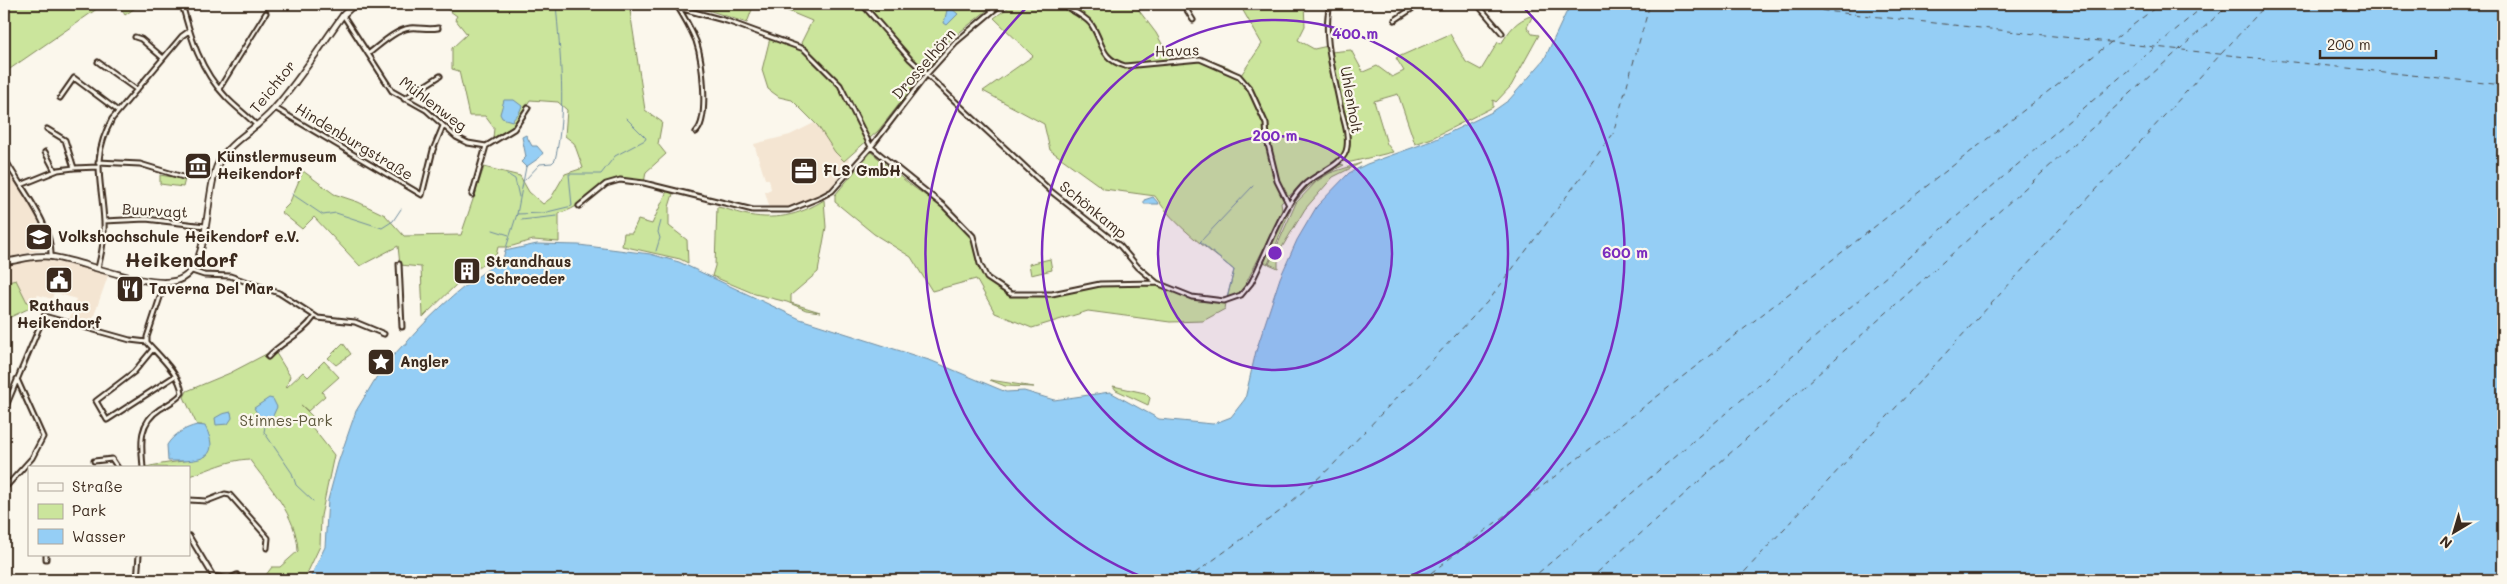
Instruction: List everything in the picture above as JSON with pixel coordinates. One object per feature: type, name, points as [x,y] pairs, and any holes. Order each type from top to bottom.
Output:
[{"type":"street","points":[[182,4],[189,31],[201,63],[219,89],[257,126]]},
{"type":"street","name":"Teichtor","points":[[192,271],[200,254],[212,181],[219,162],[234,144],[257,126],[275,108],[343,15],[355,4]]},
{"type":"street","points":[[676,4],[696,42],[703,80],[701,124],[696,132]]},
{"type":"street","name":"Schönkamp","points":[[862,4],[891,38],[927,74],[1052,192],[1120,246],[1138,267],[1157,283],[1192,298],[1229,301],[1244,292],[1258,270]]},
{"type":"street","name":"Drosselhörn","points":[[579,206],[606,184],[630,180],[753,210],[789,210],[832,191],[871,147],[927,74],[956,42],[1001,4]]},
{"type":"street","name":"Havas","points":[[1061,4],[1090,23],[1101,48],[1113,62],[1125,66],[1200,59],[1239,76],[1250,89],[1266,124],[1267,140],[1277,181],[1289,205]]},
{"type":"street","points":[[1183,4],[1193,20]]},
{"type":"street","name":"Uhlenholt","points":[[1258,270],[1289,205],[1304,185],[1313,177],[1342,160],[1347,148],[1347,132],[1328,46],[1327,20],[1330,4]]},
{"type":"street","points":[[1395,20],[1419,4]]},
{"type":"street","points":[[1477,4],[1502,33]]},
{"type":"street","points":[[679,8],[727,21],[804,49],[840,85],[871,147],[944,206],[969,232],[977,245],[980,264],[987,278],[1011,294],[1052,294],[1100,284],[1157,283]]},
{"type":"street","points":[[219,89],[266,13]]},
{"type":"street","name":"Mühlenweg","points":[[343,15],[392,91],[426,110],[456,137],[468,143],[486,146]]},
{"type":"street","points":[[368,54],[400,31],[410,28],[429,30],[438,28]]},
{"type":"street","points":[[98,268],[103,250],[104,221],[98,162],[105,132],[118,111],[182,36],[189,31]]},
{"type":"street","points":[[135,37],[141,39],[163,58]]},
{"type":"street","points":[[98,62],[137,90]]},
{"type":"street","points":[[404,99],[440,76]]},
{"type":"street","points":[[60,98],[74,78],[118,111]]},
{"type":"street","name":"Hindenburgstraße","points":[[275,108],[422,196],[433,150],[443,126]]},
{"type":"street","points":[[472,195],[486,146],[514,128],[528,108]]},
{"type":"street","points":[[47,129],[65,140],[74,168]]},
{"type":"street","points":[[45,152],[55,172]]},
{"type":"street","points":[[4,157],[42,221],[51,257]]},
{"type":"street","points":[[98,162],[140,164],[183,177]]},
{"type":"street","points":[[21,185],[55,172],[74,168],[98,167]]},
{"type":"street","name":"Buurvagt","points":[[104,221],[146,219],[205,226]]},
{"type":"street","points":[[4,262],[51,257],[146,280],[165,282],[180,280],[192,271],[204,275],[230,276],[276,292],[314,317],[355,322],[384,334]]},
{"type":"street","points":[[399,264],[402,328]]},
{"type":"street","points":[[147,342],[165,282]]},
{"type":"street","points":[[4,410],[44,316],[130,340],[147,342],[175,376],[181,385],[182,393],[149,417],[144,424],[142,434],[143,466]]},
{"type":"street","points":[[268,358],[274,350],[306,329],[314,317]]},
{"type":"street","points":[[153,349],[134,372],[96,401],[107,420],[175,376]]},
{"type":"street","points":[[4,489],[32,458],[43,437],[17,378]]},
{"type":"street","points":[[94,461],[112,459],[117,466]]},
{"type":"street","points":[[190,500],[207,501],[225,494],[230,495],[268,538],[267,548]]},
{"type":"street","points":[[190,538],[213,576],[230,579],[237,575]]},
{"type":"street","points":[[137,580],[139,556]]},
{"type":"shaded area","name":"FLS GmbH","points":[[814,123],[823,131],[835,152],[844,160],[848,158],[851,163],[829,190],[808,202],[790,209],[770,209],[765,192],[771,189],[769,179],[765,179],[754,144],[790,135]]},
{"type":"shaded area","points":[[4,163],[34,210],[47,249],[10,257],[4,237]]},
{"type":"shaded area","points":[[37,258],[109,273],[90,327],[69,320],[76,299],[54,292],[52,299],[38,295],[34,301],[27,303],[16,280],[4,283],[4,264]]},
{"type":"green space","points":[[4,4],[104,4],[4,73]]},
{"type":"green space","points":[[118,4],[141,4],[125,15]]},
{"type":"green space","points":[[440,4],[629,4],[645,110],[662,122],[658,144],[666,154],[646,172],[644,183],[624,180],[613,182],[605,185],[568,211],[559,213],[559,242],[533,240],[509,247],[498,247],[496,255],[460,281],[423,317],[421,267],[400,265],[398,246],[360,266],[314,217],[302,229],[281,212],[289,204],[303,171],[334,194],[358,202],[385,215],[404,236],[461,235],[484,167],[520,176],[529,192],[543,204],[551,198],[565,174],[583,168],[574,143],[565,136],[567,110],[558,102],[530,100],[512,127],[493,138],[494,128],[485,116],[469,116],[459,71],[452,69],[452,48],[467,34],[455,19],[457,16]]},
{"type":"green space","points":[[690,4],[754,4],[747,23]]},
{"type":"green space","points":[[771,4],[995,4],[950,40],[878,131],[844,161],[835,152],[818,126],[792,100],[779,97],[768,89],[762,70],[770,38],[807,50],[801,43],[812,21]]},
{"type":"green space","points":[[1013,4],[1134,4],[1156,33],[1172,62],[1196,56],[1228,67],[1241,75],[1262,44],[1241,7],[1257,4],[1304,4],[1305,26],[1298,40],[1314,49],[1328,46],[1331,52],[1351,50],[1363,72],[1377,66],[1392,77],[1404,71],[1396,58],[1450,34],[1466,62],[1481,70],[1498,42],[1501,44],[1517,23],[1533,15],[1527,27],[1532,34],[1539,35],[1511,86],[1496,102],[1493,100],[1493,107],[1432,138],[1415,144],[1398,94],[1374,101],[1387,144],[1393,152],[1347,163],[1340,159],[1312,176],[1281,203],[1282,210],[1279,218],[1242,291],[1237,296],[1227,299],[1234,270],[1181,227],[1155,196],[1104,189],[1050,150],[1044,124],[983,91],[1033,56],[994,18]]},
{"type":"green space","points":[[871,152],[908,183],[943,208],[972,237],[979,265],[987,278],[1011,295],[1053,296],[1100,285],[1157,285],[1183,296],[1226,303],[1225,309],[1203,321],[1170,322],[1088,311],[1032,328],[995,313],[976,279],[932,291],[911,257],[874,234],[835,202],[835,195]]},
{"type":"green space","points":[[190,154],[195,155],[201,162],[206,161],[205,169],[199,170],[198,177],[186,176],[186,171],[191,171],[191,160],[186,159]]},
{"type":"green space","points":[[1361,163],[1333,177],[1305,209],[1278,254],[1278,268],[1269,264],[1296,203],[1317,181],[1330,173]]},
{"type":"green space","points":[[1339,164],[1344,165],[1315,182],[1291,206],[1312,181]]},
{"type":"green space","points":[[160,175],[185,179],[183,187],[160,184]]},
{"type":"green space","points":[[667,191],[673,194],[669,207],[669,226],[687,240],[688,263],[680,259],[622,246],[624,233],[632,233],[638,220],[652,224]]},
{"type":"green space","points":[[824,200],[826,227],[818,272],[791,295],[791,303],[820,312],[806,310],[787,302],[755,294],[712,276],[715,266],[717,207],[754,216],[775,217],[805,210]]},
{"type":"green space","points":[[1291,208],[1268,264],[1264,262]]},
{"type":"green space","points":[[1050,259],[1052,270],[1031,275],[1029,264]]},
{"type":"green space","points":[[16,280],[27,302],[33,301],[30,308],[4,320],[4,283]]},
{"type":"green space","points":[[343,343],[351,354],[336,365],[328,358]]},
{"type":"green space","name":"Stinnes-Park","points":[[274,350],[290,376],[286,388],[303,372],[308,377],[324,361],[339,377],[322,392],[325,396],[308,411],[300,404],[313,417],[308,422],[334,455],[321,516],[320,546],[304,580],[262,580],[272,567],[280,567],[298,551],[293,526],[281,502],[249,459],[226,463],[190,476],[190,466],[151,466],[206,456],[202,425],[197,425],[184,397],[187,391],[230,373]]},
{"type":"green space","points":[[990,380],[1034,387],[1005,386]]},
{"type":"green space","points":[[1113,386],[1145,393],[1150,398],[1148,405],[1116,390]]},
{"type":"green space","points":[[83,576],[84,580],[36,580]]},
{"type":"water","points":[[2503,4],[2503,580],[309,580],[325,547],[328,500],[338,463],[356,411],[382,368],[403,345],[407,345],[407,342],[441,307],[464,287],[503,259],[505,251],[537,244],[579,245],[650,254],[679,262],[800,319],[932,361],[1006,392],[1024,391],[1054,400],[1110,392],[1159,419],[1213,424],[1231,417],[1245,399],[1256,351],[1280,278],[1297,240],[1317,206],[1349,173],[1367,164],[1434,140],[1492,112],[1509,100],[1544,60],[1566,13],[1573,5]]},
{"type":"water","points":[[951,8],[958,14],[947,25],[944,23],[947,10]]},
{"type":"water","points":[[504,100],[514,100],[522,106],[512,121],[502,118],[500,114]]},
{"type":"water","points":[[526,135],[532,146],[537,146],[543,153],[526,167],[521,162],[526,157],[522,137]]},
{"type":"water","points":[[1153,197],[1159,204],[1144,204],[1144,200]]},
{"type":"water","points":[[269,398],[273,399],[277,407],[271,420],[265,426],[254,408]]},
{"type":"water","points":[[231,412],[232,418],[228,424],[216,425],[215,418]]},
{"type":"water","points":[[197,425],[205,426],[210,438],[211,447],[208,453],[196,460],[168,461],[167,445],[170,441],[180,432]]},
{"type":"waterway","points":[[467,4],[496,7],[509,4]]},
{"type":"waterway","points":[[525,180],[540,164],[552,163],[555,160],[559,141],[562,82],[556,4]]},
{"type":"waterway","points":[[517,214],[543,213],[572,206],[569,174],[601,174],[615,156],[645,140],[646,138],[626,118]]},
{"type":"waterway","points":[[505,251],[517,214],[526,167]]},
{"type":"waterway","points":[[507,174],[515,179],[519,197]]},
{"type":"waterway","points":[[1227,298],[1234,270],[1200,242],[1253,186]]},
{"type":"waterway","points":[[292,194],[323,215],[336,213],[382,228],[393,221],[401,209]]},
{"type":"waterway","points":[[521,220],[557,216]]},
{"type":"waterway","points":[[656,251],[660,238],[658,232],[661,221]]},
{"type":"waterway","points":[[493,230],[509,235]]},
{"type":"waterway","points":[[265,426],[264,432],[292,473],[296,485],[313,501]]},
{"type":"ferry route","points":[[1186,580],[1283,509],[1331,467],[1490,299],[1613,134],[1650,4]]},
{"type":"ferry route","points":[[1778,4],[1834,12],[2503,85]]},
{"type":"ferry route","points":[[1422,580],[2160,4]]},
{"type":"ferry route","points":[[1530,580],[2206,4]]},
{"type":"ferry route","points":[[1589,580],[2230,4]]},
{"type":"ferry route","points":[[1737,580],[2267,4]]},
{"type":"place","name":"Künstlermuseum Heikendorf","points":[[198,166]]},
{"type":"place","name":"FLS GmbH","points":[[804,171]]},
{"type":"place","name":"Volkshochschule Heikendorf e.V.","points":[[39,237]]},
{"type":"place","name":"Strandhaus Schroeder","points":[[467,271]]},
{"type":"place","name":"Rathaus Heikendorf","points":[[59,280]]},
{"type":"place","name":"Taverna Del Mar","points":[[130,289]]},
{"type":"place","name":"Angler","points":[[381,362]]},
{"type":"district","name":"Heikendorf","points":[[181,260]]}]
